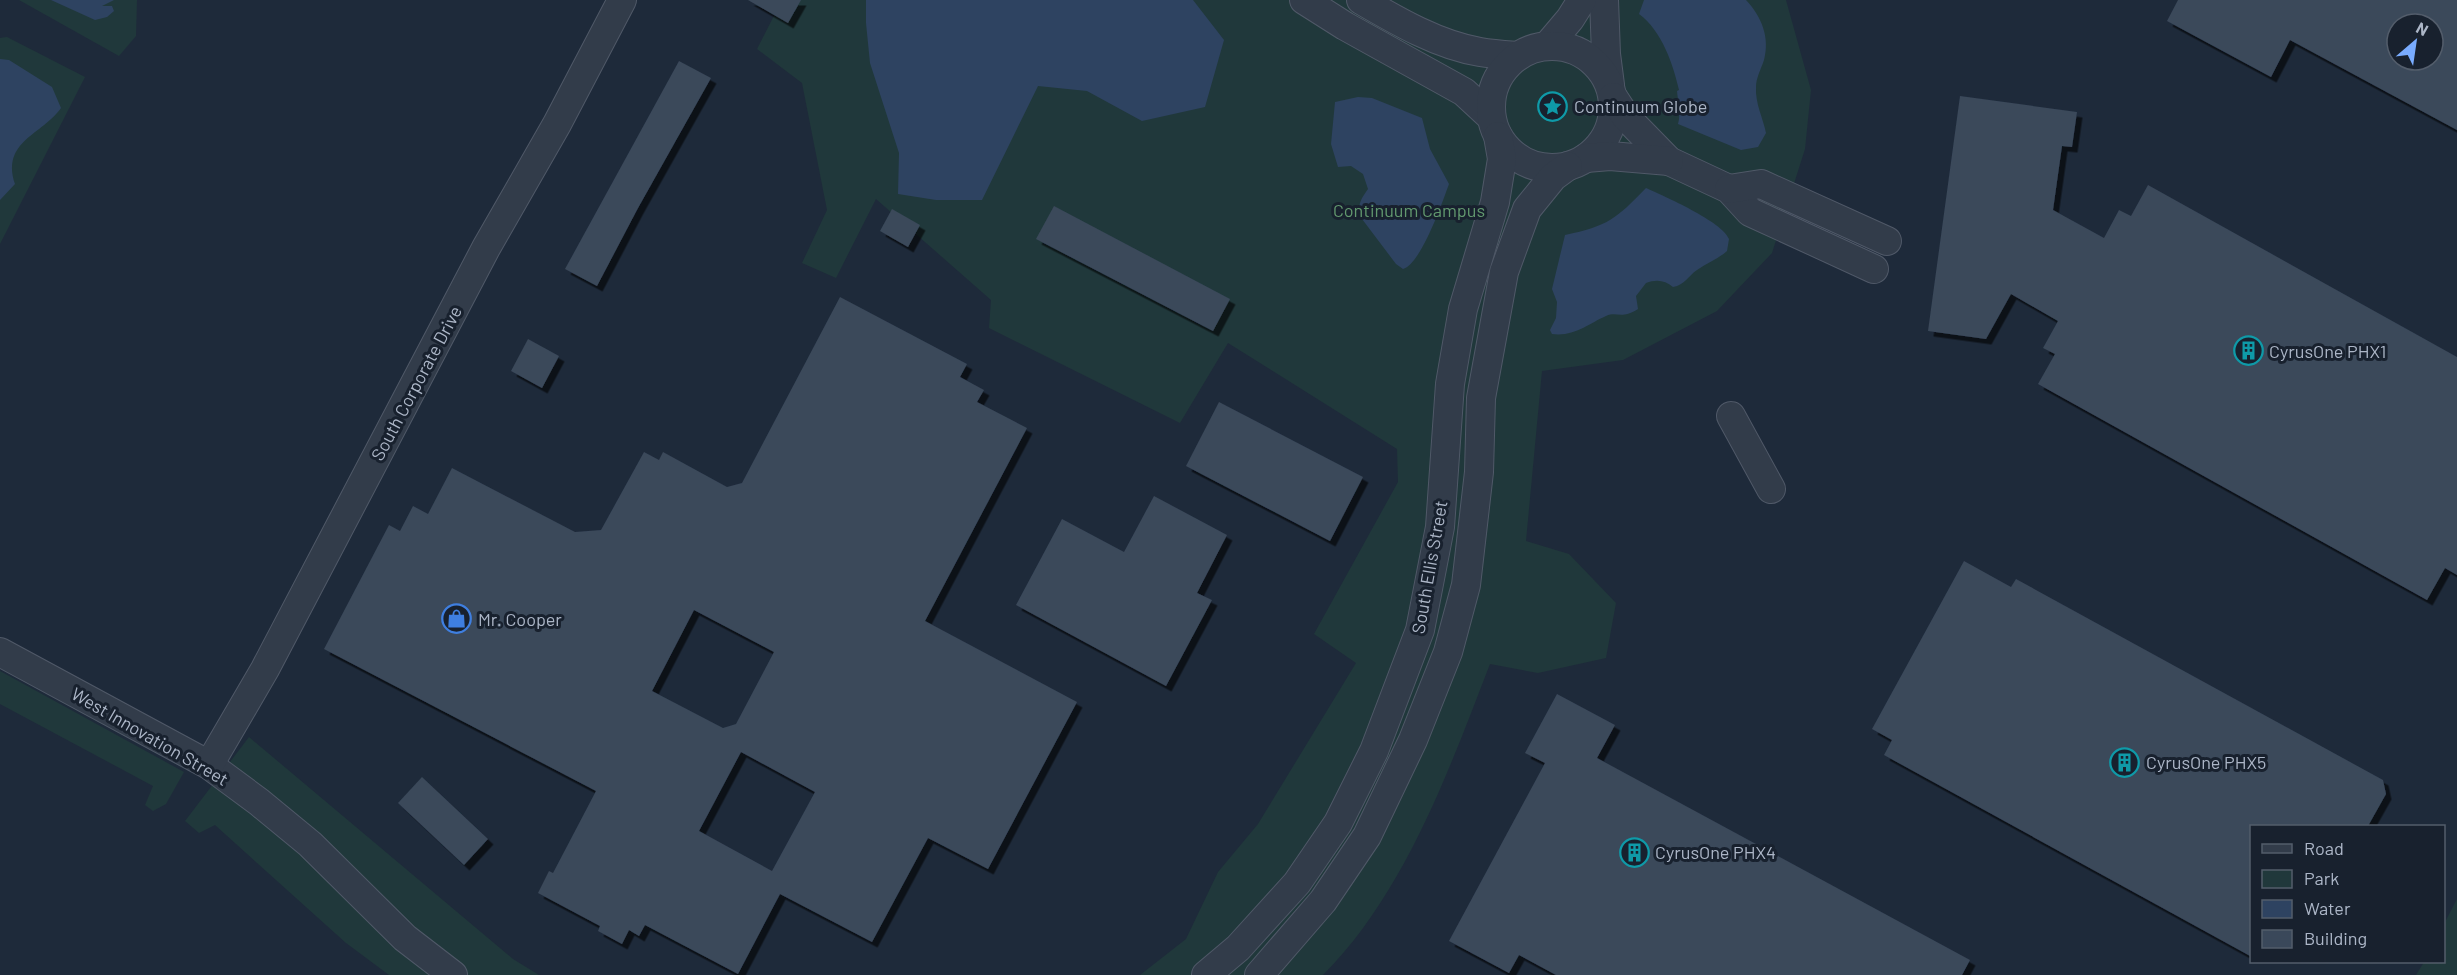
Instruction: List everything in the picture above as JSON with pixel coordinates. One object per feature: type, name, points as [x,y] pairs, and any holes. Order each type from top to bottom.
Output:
[{"type":"street","name":"South Corporate Drive","points":[[209,765],[265,669],[486,248],[557,124],[622,0]]},
{"type":"street","points":[[1304,0],[1344,26],[1464,92],[1494,126],[1510,152],[1528,163],[1548,168],[1610,156],[1669,161],[1729,189],[1750,212],[1874,269]]},
{"type":"street","points":[[1361,0],[1393,18],[1450,44],[1480,52],[1517,56]]},
{"type":"street","points":[[1548,45],[1570,19],[1582,0]]},
{"type":"street","points":[[1577,162],[1600,146],[1609,131],[1613,114],[1606,54],[1604,0]]},
{"type":"street","points":[[1494,126],[1491,99],[1495,82],[1504,67],[1517,56],[1532,48],[1548,45],[1568,47],[1586,55],[1601,69],[1626,117],[1669,161]]},
{"type":"street","name":"South Ellis Street","points":[[1206,975],[1238,948],[1297,883],[1338,823],[1374,751],[1420,630],[1440,527],[1452,373],[1463,309],[1495,201],[1502,159],[1494,126]]},
{"type":"street","name":"South Ellis Street","points":[[1259,975],[1323,901],[1368,836],[1413,740],[1448,652],[1466,585],[1479,472],[1481,398],[1504,272],[1527,209],[1553,177],[1577,162]]},
{"type":"street","points":[[1729,189],[1761,184],[1887,241]]},
{"type":"street","points":[[1731,416],[1771,489]]},
{"type":"street","name":"West Innovation Street","points":[[0,652],[209,765],[260,802],[310,844],[405,938],[453,975]]},
{"type":"green space","points":[[19,0],[137,0],[136,36],[119,56]]},
{"type":"green space","name":"Continuum Campus","points":[[782,0],[1786,0],[1811,90],[1805,149],[1772,253],[1717,311],[1623,360],[1542,371],[1526,541],[1569,554],[1616,603],[1606,658],[1538,673],[1490,664],[1441,787],[1401,869],[1378,907],[1323,975],[1140,975],[1186,939],[1218,872],[1258,824],[1356,663],[1314,634],[1398,482],[1397,449],[1228,343],[1180,423],[989,328],[991,300],[876,199],[836,278],[802,263],[827,210],[802,83],[757,49]]},
{"type":"green space","points":[[7,37],[85,77],[0,244],[0,38]]},
{"type":"green space","points":[[0,671],[184,772],[166,804],[153,811],[145,805],[153,786],[0,704]]},
{"type":"green space","points":[[249,737],[513,959],[539,975],[389,975],[346,943],[215,825],[199,833],[185,821]]},
{"type":"green space","points":[[2457,899],[2457,975],[2416,975],[2423,963],[2445,963],[2445,922]]},
{"type":"water","points":[[51,0],[114,0],[102,6],[112,6],[114,11],[107,17],[95,20]]},
{"type":"water","points":[[866,0],[1193,0],[1224,40],[1205,107],[1142,121],[1087,91],[1038,86],[982,200],[936,200],[898,194],[899,153],[870,63]]},
{"type":"water","points":[[1644,0],[1746,0],[1752,7],[1763,28],[1766,44],[1756,93],[1766,133],[1758,147],[1741,150],[1678,124],[1677,80],[1660,39],[1654,29],[1639,14]]},
{"type":"water","points":[[0,59],[9,60],[52,87],[61,108],[18,148],[12,169],[15,184],[0,200]]},
{"type":"water","points":[[1358,97],[1372,98],[1422,118],[1430,149],[1449,184],[1424,245],[1410,265],[1403,269],[1396,264],[1362,219],[1359,210],[1360,203],[1368,189],[1363,174],[1351,166],[1338,167],[1331,144],[1335,102]]},
{"type":"water","points":[[1646,188],[1692,210],[1716,225],[1729,239],[1727,251],[1677,286],[1673,287],[1660,281],[1646,283],[1636,296],[1638,309],[1632,312],[1606,316],[1567,334],[1552,334],[1550,330],[1556,318],[1557,302],[1552,289],[1565,235],[1592,228],[1610,220]]},
{"type":"building","points":[[748,0],[801,0],[788,23]]},
{"type":"building","points":[[2178,0],[2457,0],[2457,130],[2290,40],[2271,77],[2167,21]]},
{"type":"building","points":[[679,61],[711,78],[597,286],[565,269]]},
{"type":"building","name":"CyrusOne PHX1","points":[[1960,96],[2077,112],[2072,147],[2062,146],[2053,210],[2104,238],[2119,210],[2131,216],[2148,185],[2457,357],[2457,575],[2445,568],[2427,600],[2038,384],[2055,354],[2043,348],[2058,321],[2011,294],[1986,339],[1928,331]]},
{"type":"building","points":[[1054,206],[1230,299],[1213,331],[1036,239]]},
{"type":"building","points":[[892,209],[920,225],[908,247],[880,231]]},
{"type":"building","points":[[840,297],[967,364],[960,377],[984,390],[977,402],[1027,428],[925,621],[1077,702],[988,869],[928,838],[872,942],[780,894],[738,974],[645,925],[639,936],[629,930],[622,944],[598,931],[600,926],[538,893],[549,871],[553,873],[596,791],[324,649],[389,525],[400,531],[413,506],[428,514],[452,468],[575,532],[601,530],[644,452],[659,460],[663,452],[727,487],[742,483]],"holes":[[[694,610],[774,652],[736,724],[723,728],[652,691]],[[741,752],[815,792],[772,871],[699,831]]]},
{"type":"building","points":[[528,339],[559,356],[542,388],[511,371]]},
{"type":"building","points":[[1219,402],[1363,477],[1330,541],[1186,466]]},
{"type":"building","points":[[1154,496],[1227,535],[1197,593],[1212,600],[1166,686],[1016,605],[1062,519],[1124,552]]},
{"type":"building","name":"CyrusOne PHX5","points":[[1964,561],[2011,587],[2016,579],[2383,780],[2386,794],[2369,825],[2250,825],[2250,956],[1884,755],[1892,740],[1872,729]]},
{"type":"building","name":"CyrusOne PHX4","points":[[1557,694],[1615,725],[1597,758],[1970,960],[1962,975],[1556,975],[1519,955],[1509,973],[1449,941],[1545,763],[1525,753]]},
{"type":"building","points":[[422,777],[488,839],[464,865],[398,803]]},
{"type":"place","name":"Continuum Globe","points":[[1553,106]]},
{"type":"place","name":"CyrusOne PHX1","points":[[2248,351]]},
{"type":"place","name":"Mr. Cooper","points":[[457,619]]},
{"type":"place","name":"CyrusOne PHX5","points":[[2125,762]]},
{"type":"place","name":"CyrusOne PHX4","points":[[1634,852]]}]
